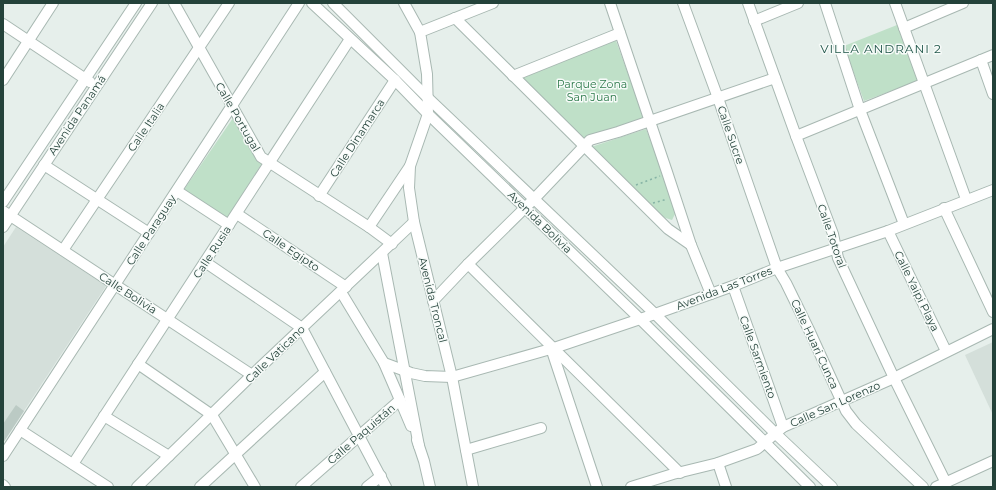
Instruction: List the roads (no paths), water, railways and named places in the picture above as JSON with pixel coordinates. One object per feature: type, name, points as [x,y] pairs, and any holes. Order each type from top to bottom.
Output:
[{"type":"street","points":[[3,80],[53,3]]},
{"type":"street","points":[[3,202],[136,3]]},
{"type":"street","name":"Avenida Panamá","points":[[3,227],[7,213],[44,165],[152,3]]},
{"type":"street","name":"Calle Portugal","points":[[174,3],[261,157],[369,227],[392,244]]},
{"type":"street","name":"Calle Italia","points":[[63,250],[229,3]]},
{"type":"street","name":"Calle Paraguay","points":[[3,456],[300,3]]},
{"type":"street","name":"Avenida Bolivia","points":[[312,3],[395,80],[428,114],[640,319],[807,485]]},
{"type":"street","name":"Avenida Bolivia","points":[[333,3],[427,97],[534,200],[779,431],[832,487]]},
{"type":"street","points":[[404,3],[420,32],[427,74],[428,114]]},
{"type":"street","points":[[610,3],[691,245],[711,294]]},
{"type":"street","name":"Calle Sucre","points":[[683,3],[718,98],[777,268]]},
{"type":"street","name":"Calle Totoral","points":[[748,3],[833,234],[838,258],[894,378],[946,482]]},
{"type":"street","points":[[754,21],[798,3]]},
{"type":"street","points":[[825,3],[860,110],[904,224]]},
{"type":"street","points":[[895,3],[966,199]]},
{"type":"street","points":[[904,28],[963,3]]},
{"type":"street","points":[[420,32],[487,4]]},
{"type":"street","points":[[456,18],[668,229],[691,245]]},
{"type":"street","points":[[3,24],[96,87]]},
{"type":"street","points":[[513,76],[620,33]]},
{"type":"street","name":"Calle Rusia","points":[[73,464],[350,39]]},
{"type":"street","points":[[796,136],[993,56]]},
{"type":"street","points":[[981,60],[993,94]]},
{"type":"street","points":[[433,301],[468,264],[534,200],[590,140],[775,78]]},
{"type":"street","name":"Calle Dinamarca","points":[[319,196],[395,80]]},
{"type":"street","name":"Avenida Troncal","points":[[428,114],[410,166],[409,188],[414,222],[452,377],[474,487]]},
{"type":"street","points":[[44,165],[149,233]]},
{"type":"street","points":[[369,227],[410,166]]},
{"type":"street","name":"Avenida Las Torres","points":[[384,363],[405,371],[425,376],[452,377],[552,348],[655,314],[733,286],[777,268],[888,231],[966,199],[993,190]]},
{"type":"street","points":[[177,191],[229,225]]},
{"type":"street","points":[[944,208],[993,312]]},
{"type":"street","name":"Calle Bolivia","points":[[7,213],[252,375]]},
{"type":"street","name":"Calle Egipto","points":[[237,214],[343,289]]},
{"type":"street","name":"Calle Vaticano","points":[[137,487],[252,375],[414,222]]},
{"type":"street","name":"Calle Yaipi Playa","points":[[888,231],[946,351]]},
{"type":"street","points":[[382,253],[419,446],[430,487]]},
{"type":"street","points":[[205,262],[302,328],[386,487]]},
{"type":"street","points":[[468,264],[680,473]]},
{"type":"street","name":"Calle Huari Cunca","points":[[777,268],[807,325],[846,411],[856,424],[922,487]]},
{"type":"street","name":"Calle Sarmiento","points":[[733,286],[779,431]]},
{"type":"street","name":"Calle Paquistán","points":[[301,487],[400,400],[384,363],[343,289]]},
{"type":"street","name":"Calle San Lorenzo","points":[[631,487],[647,485],[680,473],[748,453],[766,443],[779,431],[841,401],[894,378],[993,329]]},
{"type":"street","points":[[552,348],[597,487]]},
{"type":"street","points":[[138,364],[212,415],[255,487]]},
{"type":"street","points":[[200,487],[325,372]]},
{"type":"street","points":[[400,400],[419,446]]},
{"type":"street","points":[[104,416],[169,456]]},
{"type":"street","points":[[466,450],[541,428]]},
{"type":"street","points":[[20,430],[108,487]]},
{"type":"street","points":[[936,487],[993,461]]},
{"type":"street","points":[[718,463],[726,487]]},
{"type":"street","points":[[367,487],[381,476]]},
{"type":"district","name":"VILLA ANDRANI 2","points":[[881,49]]},
{"type":"park label","name":"Parque Zona San Juan","points":[[592,90]]}]
